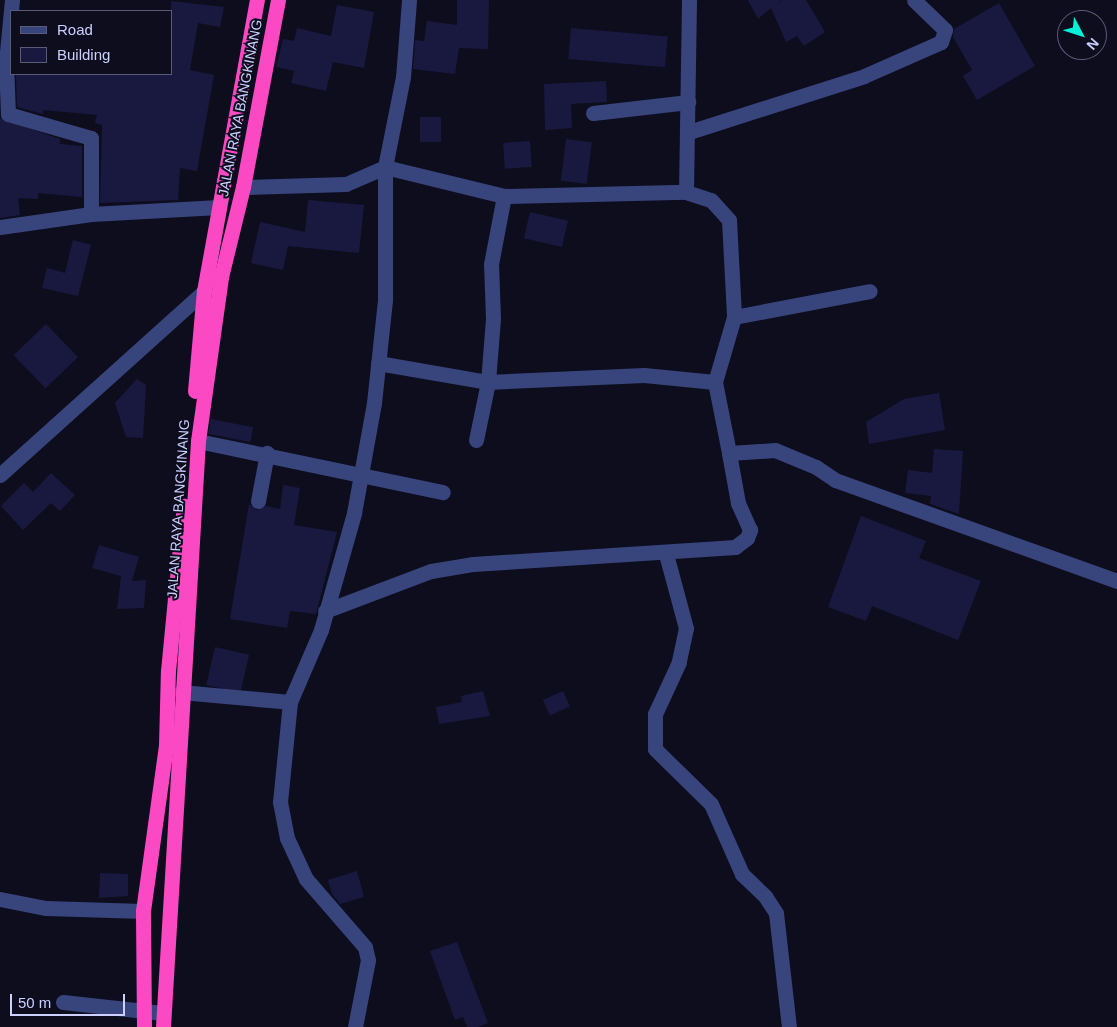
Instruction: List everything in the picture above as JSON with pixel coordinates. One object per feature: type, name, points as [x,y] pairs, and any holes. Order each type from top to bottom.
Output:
[{"type":"highway","name":"JALAN RAYA BANGKINANG","points":[[163,1020],[173,745],[168,671],[204,291],[257,0]]},
{"type":"highway","name":"JALAN RAYA BANGKINANG","points":[[144,1019],[143,911],[181,692],[198,441],[221,277],[243,187],[265,59],[278,0]]},
{"type":"highway","points":[[248,56],[265,59]]},
{"type":"street","points":[[355,1027],[368,960],[365,947],[306,879],[287,838],[280,802],[290,702],[325,611],[354,513],[361,474],[378,363],[385,300],[385,167],[403,77],[409,0]]},
{"type":"street","points":[[686,192],[689,132],[689,0]]},
{"type":"street","points":[[689,132],[864,76],[941,42],[945,30],[914,0]]},
{"type":"street","points":[[10,21],[6,62],[8,114],[91,138],[91,214]]},
{"type":"street","points":[[593,113],[688,102]]},
{"type":"street","points":[[243,187],[346,184],[385,167],[504,196],[686,192],[711,200],[729,220],[734,317],[715,382],[738,503],[750,530],[747,538],[735,547],[666,554],[473,564],[431,571],[325,611]]},
{"type":"street","points":[[476,440],[488,382],[493,318],[491,264],[504,196]]},
{"type":"street","points":[[0,227],[91,214],[219,207]]},
{"type":"street","points":[[0,474],[221,277]]},
{"type":"street","points":[[734,317],[870,290]]},
{"type":"street","points":[[378,363],[488,382],[644,375],[715,382]]},
{"type":"street","points":[[198,441],[267,453],[443,492]]},
{"type":"street","points":[[729,453],[775,450],[816,467],[835,480],[1117,581]]},
{"type":"street","points":[[258,500],[267,453]]},
{"type":"street","points":[[666,554],[686,628],[679,662],[655,714],[655,749],[711,804],[742,874],[765,896],[776,913],[789,1027]]},
{"type":"street","points":[[181,692],[290,702]]},
{"type":"street","points":[[0,898],[46,908],[143,911]]},
{"type":"street","points":[[63,1002],[144,1019],[163,1020]]},
{"type":"building","points":[[457,0],[489,0],[488,49],[459,48],[455,74],[413,69],[415,40],[424,41],[427,21],[457,25]]},
{"type":"building","points":[[748,0],[782,0],[775,5],[783,0],[806,0],[825,32],[804,46],[797,36],[786,42],[771,8],[758,19]]},
{"type":"building","points":[[171,1],[224,7],[220,27],[198,23],[190,70],[214,75],[197,171],[180,168],[178,200],[100,203],[102,125],[95,123],[97,115],[43,110],[43,114],[17,107],[16,75],[172,75]]},
{"type":"building","points":[[999,3],[1035,66],[977,100],[963,76],[972,70],[953,37],[954,29]]},
{"type":"building","points":[[337,5],[374,12],[364,68],[333,62],[326,91],[291,83],[294,71],[276,67],[283,39],[294,41],[297,28],[331,36]]},
{"type":"building","points":[[571,28],[668,36],[665,67],[568,59]]},
{"type":"building","points":[[606,81],[607,102],[571,104],[572,128],[545,130],[544,84]]},
{"type":"building","points":[[420,117],[441,117],[441,142],[420,142]]},
{"type":"building","points":[[0,118],[60,139],[60,144],[82,146],[82,197],[38,193],[38,199],[18,198],[20,215],[0,218]]},
{"type":"building","points":[[566,139],[592,142],[587,184],[561,181]]},
{"type":"building","points":[[530,141],[532,167],[505,169],[503,143]]},
{"type":"building","points":[[308,200],[364,205],[359,253],[288,246],[283,270],[251,263],[260,222],[305,232]]},
{"type":"building","points":[[530,212],[568,221],[562,247],[524,238]]},
{"type":"building","points":[[73,240],[91,245],[78,296],[42,288],[47,268],[65,273]]},
{"type":"building","points":[[46,324],[78,357],[46,388],[14,355]]},
{"type":"building","points":[[137,379],[146,385],[143,438],[126,437],[115,403]]},
{"type":"building","points":[[939,393],[945,430],[869,444],[866,422],[904,399]]},
{"type":"building","points":[[211,419],[253,427],[250,442],[208,434]]},
{"type":"building","points":[[934,449],[963,451],[959,514],[930,504],[931,496],[905,493],[908,470],[932,473]]},
{"type":"building","points":[[51,473],[75,495],[60,511],[51,503],[23,530],[1,506],[24,483],[33,492]]},
{"type":"building","points":[[283,485],[300,488],[294,525],[337,532],[316,614],[290,611],[287,628],[230,619],[249,504],[257,510],[266,506],[280,509]]},
{"type":"building","points":[[861,516],[926,541],[919,558],[981,581],[958,640],[872,606],[866,621],[828,607]]},
{"type":"building","points":[[99,545],[139,557],[132,581],[146,580],[144,608],[117,609],[121,576],[92,568]]},
{"type":"building","points":[[215,647],[249,655],[240,693],[206,685]]},
{"type":"building","points":[[483,691],[490,716],[439,724],[436,707],[462,702],[461,696]]},
{"type":"building","points":[[563,691],[570,707],[550,715],[543,700]]},
{"type":"building","points":[[357,871],[364,897],[340,904],[332,894],[328,880]]},
{"type":"building","points":[[100,873],[128,874],[128,896],[99,898]]},
{"type":"building","points":[[457,942],[488,1023],[477,1027],[467,1027],[463,1017],[455,1020],[430,951]]}]
